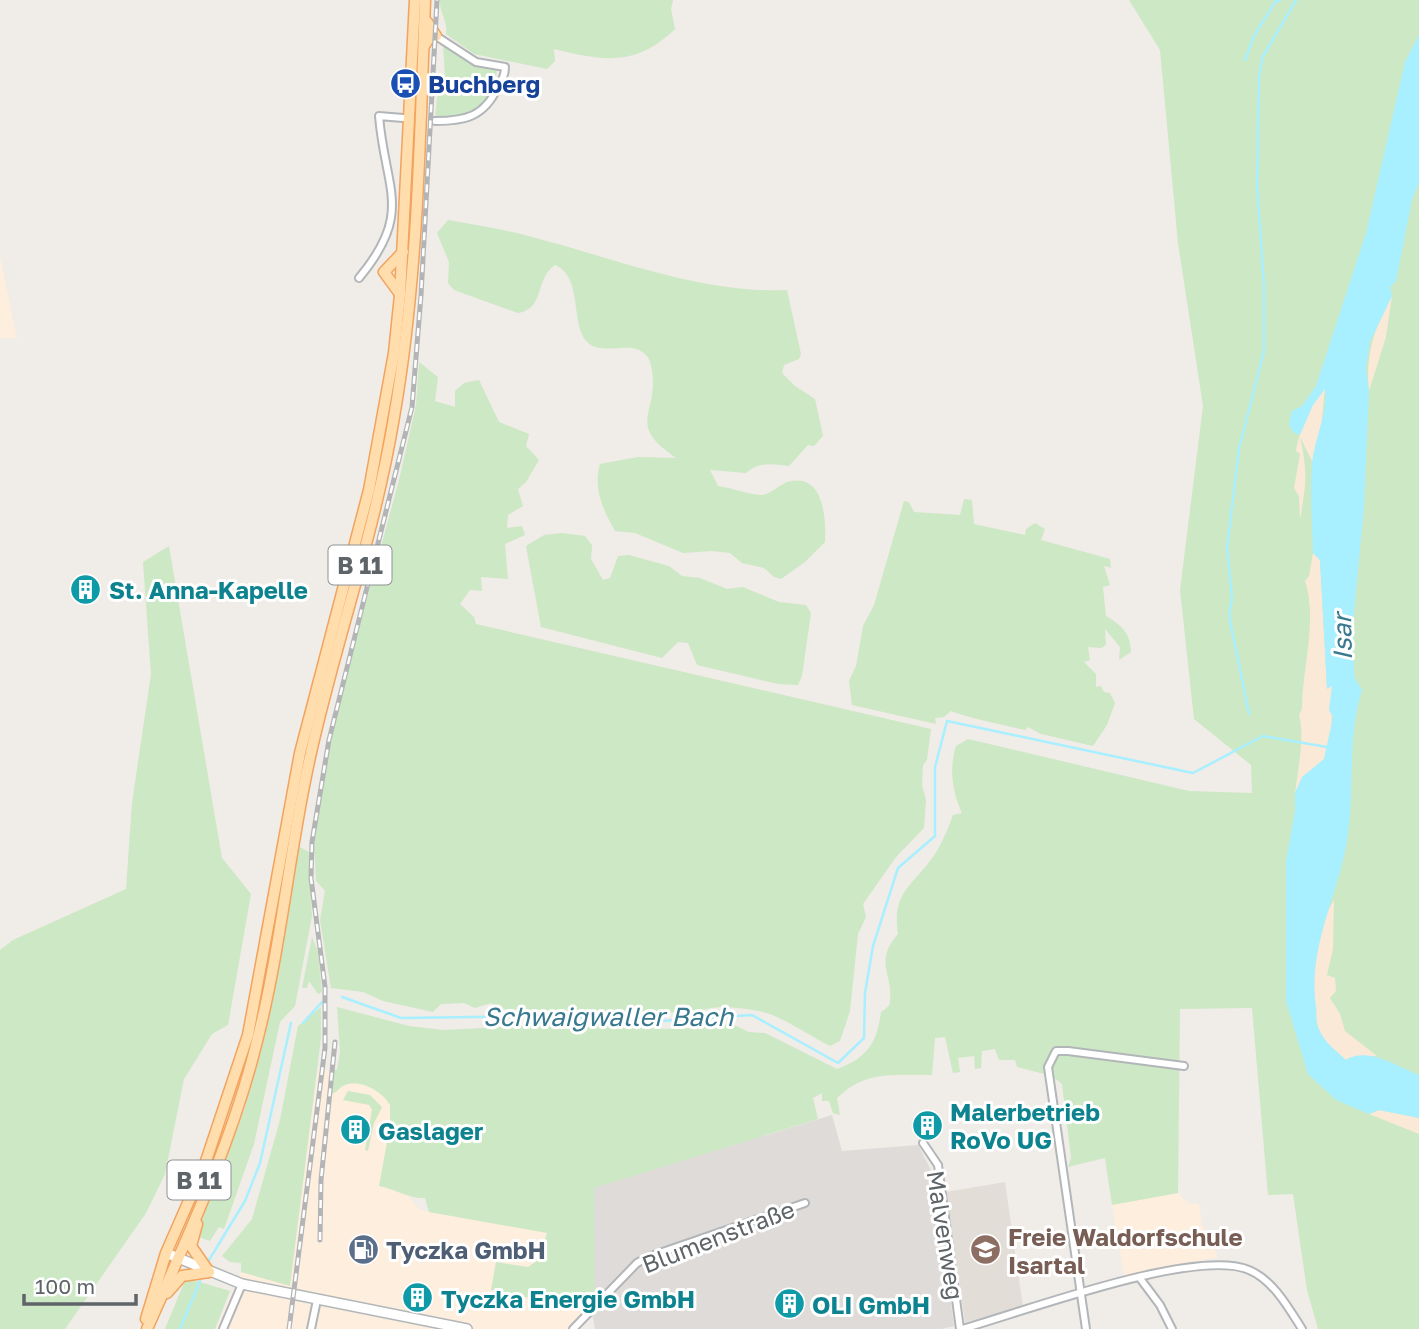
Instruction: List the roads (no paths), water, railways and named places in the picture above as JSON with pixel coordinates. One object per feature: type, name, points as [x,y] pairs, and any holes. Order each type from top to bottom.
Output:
[{"type":"main road","name":"B 11","points":[[145,1329],[152,1291],[205,1164],[247,1035],[300,753],[371,478],[394,353],[400,295],[415,0]]},
{"type":"main road","name":"B 11","points":[[145,1329],[233,1121],[258,1039],[310,756],[380,491],[394,421],[414,256],[425,0]]},
{"type":"main road","points":[[425,16],[429,31],[436,36]]},
{"type":"main road","points":[[424,47],[429,38],[436,36]]},
{"type":"main road","points":[[400,295],[384,272],[403,252]]},
{"type":"main road","points":[[156,1307],[182,1276],[209,1272],[191,1246],[201,1201]]},
{"type":"street","points":[[435,121],[458,121],[483,111],[505,73],[505,67],[477,62],[436,36]]},
{"type":"street","points":[[359,278],[369,266],[393,219],[393,197],[380,140],[379,116],[402,118]]},
{"type":"street","points":[[369,266],[384,272]]},
{"type":"street","points":[[1086,1329],[1048,1067],[1052,1055],[1068,1051],[1184,1066]]},
{"type":"street","name":"Malvenweg","points":[[923,1143],[938,1165],[961,1329]]},
{"type":"street","name":"Blumenstraße","points":[[573,1329],[637,1264],[648,1257],[805,1203]]},
{"type":"street","points":[[166,1253],[242,1284],[467,1329]]},
{"type":"street","points":[[961,1329],[985,1326],[1139,1277],[1204,1264],[1239,1266],[1267,1282],[1301,1329]]},
{"type":"street","points":[[1139,1277],[1160,1305],[1172,1329]]},
{"type":"street","points":[[223,1329],[242,1284]]},
{"type":"street","points":[[311,1329],[317,1300]]},
{"type":"water","name":"Isar","points":[[1419,35],[1419,183],[1412,200],[1396,281],[1390,287],[1392,296],[1370,342],[1366,368],[1369,391],[1364,507],[1354,612],[1354,677],[1362,690],[1354,726],[1350,816],[1344,856],[1320,941],[1314,984],[1320,1032],[1346,1060],[1355,1056],[1373,1056],[1419,1075],[1419,1118],[1379,1110],[1369,1114],[1336,1100],[1308,1074],[1286,1001],[1286,861],[1295,811],[1295,793],[1302,777],[1324,759],[1333,717],[1329,710],[1332,686],[1327,689],[1320,560],[1313,553],[1311,509],[1312,464],[1325,408],[1325,389],[1313,405],[1300,435],[1293,432],[1289,424],[1292,411],[1302,406],[1316,386],[1366,233],[1405,62]]},
{"type":"waterway","points":[[1245,60],[1254,36],[1275,2],[1280,0]]},
{"type":"waterway","points":[[1249,714],[1229,616],[1232,598],[1227,548],[1239,449],[1264,351],[1264,285],[1257,186],[1259,77],[1262,58],[1296,0]]},
{"type":"waterway","name":"Schwaigwaller Bach","points":[[342,997],[401,1018],[547,1016],[661,1021],[752,1015],[838,1063],[864,1038],[865,993],[873,946],[898,868],[935,836],[935,767],[947,721],[1193,773],[1263,736],[1327,747]]},
{"type":"waterway","name":"Schwaigwaller Bach","points":[[303,1023],[322,1002]]},
{"type":"waterway","name":"Schwaigwaller Bach","points":[[209,1260],[245,1201],[260,1163],[291,1023]]},
{"type":"waterway","name":"Schwaigwaller Bach","points":[[180,1329],[200,1281]]},
{"type":"railway","points":[[289,1329],[325,1048],[325,987],[311,878],[312,842],[329,740],[412,407],[421,295],[437,0]]},
{"type":"railway","points":[[320,1240],[321,1180],[335,1042]]},
{"type":"place","name":"Buchberg","points":[[405,83]]},
{"type":"place","name":"St. Anna-Kapelle","points":[[86,589]]},
{"type":"place","name":"Malerbetrieb RoVo UG","points":[[927,1125]]},
{"type":"place","name":"Gaslager","points":[[355,1130]]},
{"type":"place","name":"Tyczka GmbH","points":[[363,1249]]},
{"type":"place","name":"Freie Waldorfschule Isartal","points":[[985,1250]]},
{"type":"place","name":"Tyczka Energie GmbH","points":[[418,1298]]},
{"type":"place","name":"OLI GmbH","points":[[789,1304]]}]
